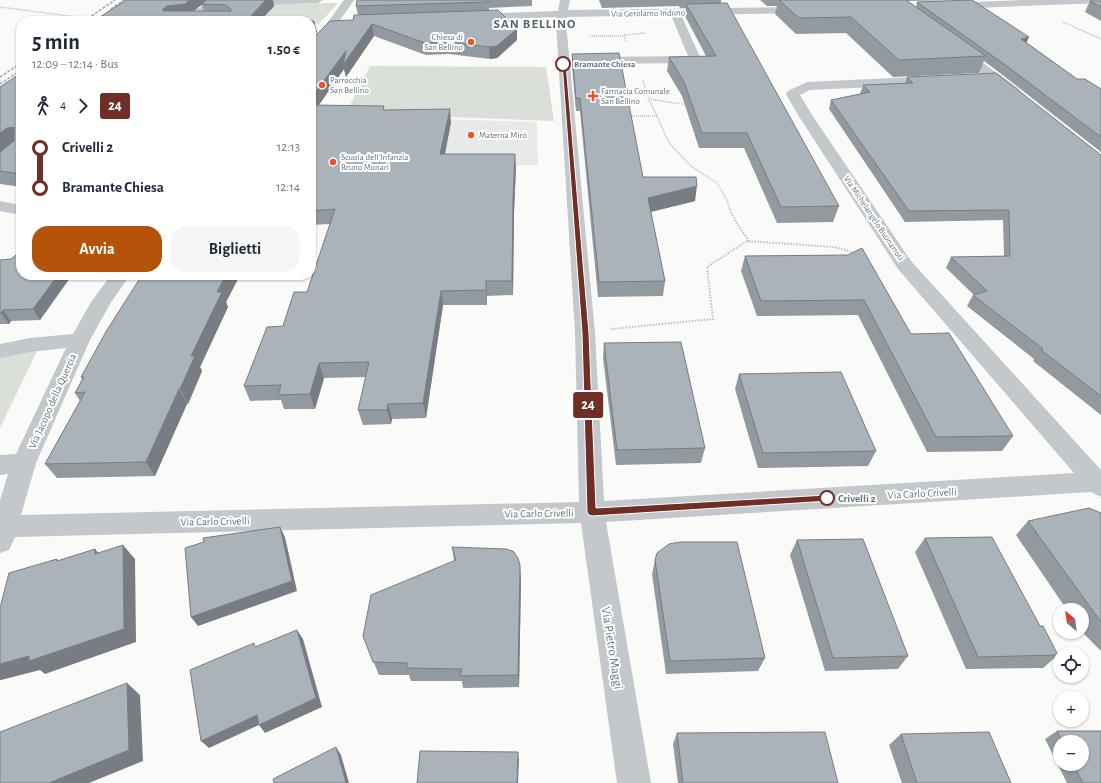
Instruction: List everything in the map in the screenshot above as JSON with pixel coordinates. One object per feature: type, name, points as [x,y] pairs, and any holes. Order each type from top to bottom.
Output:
[{"type":"street","points":[[195,16],[208,6],[223,3],[318,0]]},
{"type":"street","points":[[316,41],[330,26],[349,0]]},
{"type":"street","points":[[936,6],[1101,0]]},
{"type":"street","name":"Via Gerolamo Induno","points":[[468,18],[564,7],[675,13],[814,10]]},
{"type":"street","name":"Via Pietro Maggi","points":[[564,7],[561,23],[572,62],[592,512],[634,783]]},
{"type":"street","points":[[572,62],[695,59],[675,13]]},
{"type":"street","points":[[317,27],[348,23]]},
{"type":"street","points":[[947,42],[1026,102]]},
{"type":"street","name":"Via Michelangelo Buonarroti","points":[[995,77],[808,86],[793,94],[805,115],[904,265],[1099,485]]},
{"type":"street","points":[[0,206],[16,209]]},
{"type":"street","name":"Via Jacopo della Quercia","points":[[2,534],[24,463],[80,340],[101,302],[117,280]]},
{"type":"street","name":"Via Jacopo della Quercia","points":[[0,351],[30,345],[80,340]]},
{"type":"street","points":[[0,465],[24,463]]},
{"type":"street","name":"Via Carlo Crivelli","points":[[2,534],[592,512],[1099,485]]},
{"type":"path","points":[[0,7],[69,16]]},
{"type":"path","points":[[1059,20],[1101,39]]},
{"type":"path","points":[[636,60],[649,99],[669,143],[691,166],[717,183],[727,200],[734,220],[750,243]]},
{"type":"path","points":[[649,99],[689,106]]},
{"type":"path","points":[[626,116],[657,116]]},
{"type":"path","points":[[585,333],[631,326],[665,325],[713,319],[707,268],[747,242],[834,247],[857,253]]},
{"type":"shaded area","points":[[338,3],[319,24],[316,24],[316,16],[240,16],[211,11],[261,4]]},
{"type":"shaded area","points":[[370,66],[546,67],[554,121],[346,113]]},
{"type":"shaded area","name":"Materna Mirò","points":[[410,118],[537,122],[538,165],[396,166]]},
{"type":"shaded area","points":[[38,349],[0,428],[0,357]]},
{"type":"building","points":[[126,0],[190,0],[185,4],[167,6],[163,9],[163,11],[231,11],[231,9],[226,5],[202,4],[206,0],[266,0],[251,16],[102,16]]},
{"type":"building","points":[[357,0],[487,0],[489,2],[356,6]]},
{"type":"building","points":[[779,0],[906,0],[986,56],[899,60],[851,17],[799,18]]},
{"type":"building","points":[[972,0],[1029,37],[1021,39],[1077,79],[1085,79],[1101,89],[1101,137],[1004,64],[917,2]]},
{"type":"building","points":[[1090,1],[1101,1],[1101,7]]},
{"type":"building","points":[[727,3],[839,206],[781,207],[747,133],[702,133],[684,82],[669,57],[716,56],[686,4]]},
{"type":"building","points":[[498,10],[517,29],[497,46],[489,47],[448,42],[425,43],[372,24],[343,65],[346,51],[316,91],[316,35],[330,21],[353,20],[354,15]]},
{"type":"building","points":[[619,53],[643,177],[696,177],[697,186],[648,198],[665,281],[599,282],[580,98],[576,98],[572,54]]},
{"type":"building","points":[[996,73],[1101,155],[1101,396],[973,295],[987,291],[951,257],[1010,256],[1009,210],[909,211],[831,100],[870,92],[863,85],[913,83],[907,77]]},
{"type":"building","points":[[16,76],[16,173],[0,171],[0,152],[14,141],[14,127],[7,128],[0,133],[0,87]]},
{"type":"building","points":[[316,105],[384,106],[383,110],[450,109],[440,154],[515,154],[512,281],[486,281],[486,290],[441,291],[423,403],[388,404],[387,410],[358,410],[369,362],[319,363],[310,394],[278,395],[281,385],[244,386],[267,327],[283,326],[294,292],[307,292],[311,280],[316,280],[316,265],[335,209],[316,211]]},
{"type":"building","points":[[862,248],[911,334],[949,333],[1013,436],[936,437],[864,300],[761,301],[745,256],[848,255]]},
{"type":"building","points":[[16,255],[16,280],[54,280],[33,309],[3,310],[0,313],[0,260],[11,259]]},
{"type":"building","points":[[139,280],[223,280],[217,292],[222,292],[191,356],[195,356],[146,462],[45,464],[85,392],[75,393],[84,377],[81,377],[107,330]]},
{"type":"building","points":[[681,342],[705,448],[617,450],[604,343]]},
{"type":"building","points":[[841,372],[876,451],[763,453],[739,374]]},
{"type":"building","points":[[1089,508],[1101,513],[1101,622],[1089,605],[1089,603],[1087,603],[1028,521]]},
{"type":"building","points":[[280,527],[292,581],[191,617],[185,548],[204,542],[203,538]]},
{"type":"building","points":[[992,537],[1040,626],[1043,626],[1054,647],[1053,655],[978,657],[925,538]]},
{"type":"building","points":[[863,539],[908,656],[833,658],[797,540]]},
{"type":"building","points":[[680,542],[737,542],[765,658],[670,661],[655,560],[657,553],[669,544]]},
{"type":"building","points":[[123,545],[124,629],[29,661],[29,656],[0,664],[0,608],[9,573],[57,559],[57,561],[95,549],[95,554]]},
{"type":"building","points":[[452,547],[506,549],[513,551],[518,558],[520,565],[518,675],[460,676],[462,669],[407,668],[407,663],[373,662],[363,636],[371,595],[456,560]]},
{"type":"building","points":[[297,630],[316,698],[259,725],[257,715],[201,741],[190,670],[254,643],[255,647]]},
{"type":"building","points":[[127,683],[129,750],[49,783],[0,783],[0,732]]},
{"type":"building","points":[[1057,731],[1101,731],[1101,783],[1083,783],[1077,771],[1089,771],[1089,735],[1059,735]]},
{"type":"building","points":[[825,732],[838,783],[683,783],[677,733]]},
{"type":"building","points":[[989,732],[1011,783],[917,783],[901,734]]},
{"type":"building","points":[[336,747],[346,783],[274,783],[273,779]]},
{"type":"building","points":[[420,751],[518,752],[517,783],[417,783]]},
{"type":"railway","points":[[91,16],[115,0]]},
{"type":"railway","points":[[111,9],[124,0]]},
{"type":"railway","points":[[0,77],[16,66]]},
{"type":"railway","points":[[0,84],[16,73]]},
{"type":"bus line","name":"24","points":[[563,64],[569,121],[585,333],[592,512],[827,498]]},
{"type":"place","name":"Chiesa di San Bellino","points":[[471,42]]},
{"type":"place","name":"Bramante Chiesa","points":[[563,64]]},
{"type":"place","name":"Parrocchia San Bellino","points":[[322,85]]},
{"type":"place","name":"Farmacia Comunale San Bellino","points":[[593,96]]},
{"type":"place","name":"Materna Mirò","points":[[471,135]]},
{"type":"place","name":"Scuola dell'Infanzia Bruno Munari","points":[[333,162]]},
{"type":"place","name":"Crivelli 2","points":[[827,498]]},
{"type":"district","name":"SAN BELLINO","points":[[535,23]]}]
